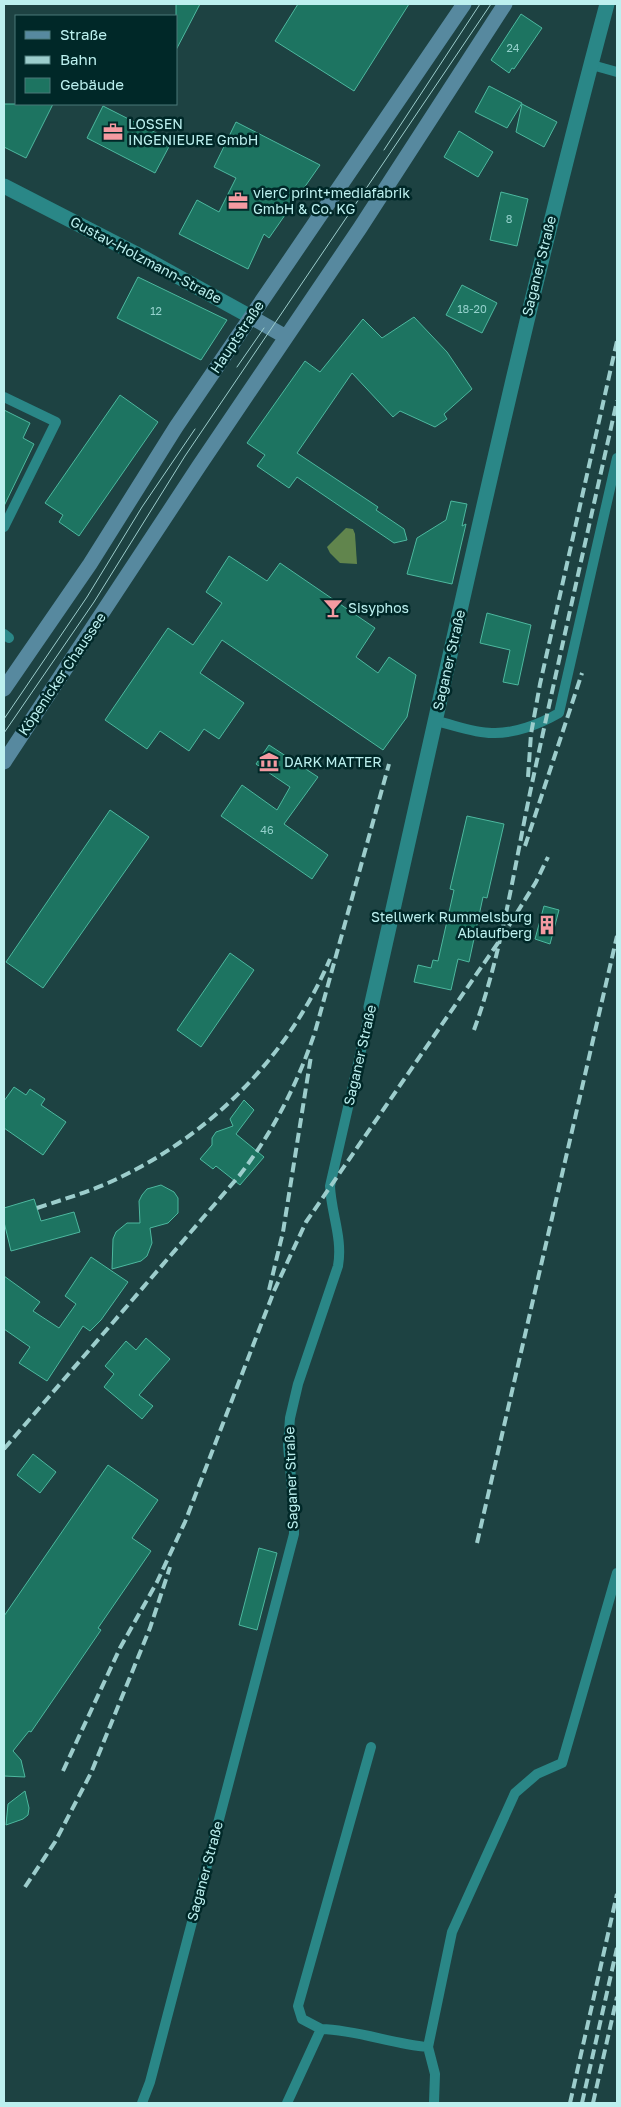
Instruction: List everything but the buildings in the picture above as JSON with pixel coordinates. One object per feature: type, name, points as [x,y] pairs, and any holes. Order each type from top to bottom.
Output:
[{"type":"main road","name":"Hauptstraße","points":[[4,688],[90,564],[166,443],[464,4]]},
{"type":"main road","points":[[286,337],[360,228],[505,4]]},
{"type":"main road","name":"Gustav-Holzmann-Straße","points":[[251,317],[286,337]]},
{"type":"main road","name":"Köpenicker Chaussee","points":[[4,762],[286,337]]},
{"type":"street","name":"Saganer Straße","points":[[371,1007],[530,303],[569,144],[592,65],[607,4]]},
{"type":"street","name":"Gustav-Holzmann-Straße","points":[[4,186],[146,259],[251,317]]},
{"type":"lane","points":[[592,65],[617,72]]},
{"type":"lane","points":[[4,397],[56,422],[4,527]]},
{"type":"lane","points":[[436,721],[492,733],[533,725],[546,721],[559,713],[617,458]]},
{"type":"lane","name":"Saganer Straße","points":[[142,2103],[155,2063],[294,1534],[294,1511],[288,1445],[290,1418],[298,1384],[338,1266],[339,1241],[330,1203],[330,1186],[371,1007]]},
{"type":"lane","points":[[434,2103],[435,2074],[428,2048],[452,1932],[515,1793],[537,1774],[562,1762],[617,1573]]},
{"type":"lane","points":[[371,1747],[298,2006],[302,2019],[321,2030],[341,2030],[407,2046],[428,2048]]},
{"type":"lane","points":[[287,2103],[321,2030]]},
{"type":"shaded area","points":[[346,528],[353,529],[355,534],[357,564],[340,563],[327,547]]},
{"type":"tram line","points":[[384,150],[480,4]]},
{"type":"tram line","points":[[4,733],[94,602],[185,456],[491,4]]},
{"type":"tram line","points":[[237,367],[264,328]]},
{"type":"tram line","points":[[4,719],[87,597],[142,507],[195,429]]},
{"type":"railway","points":[[528,777],[531,734],[540,684],[617,341]]},
{"type":"railway","points":[[474,1030],[500,941],[531,788],[617,401]]},
{"type":"railway","points":[[525,846],[582,673]]},
{"type":"railway","points":[[4,1449],[239,1176],[273,1125],[292,1089],[315,1032],[389,764]]},
{"type":"railway","points":[[63,1771],[120,1648],[157,1582],[185,1522],[274,1291],[306,1222],[500,940],[536,882],[548,857]]},
{"type":"railway","points":[[477,1543],[617,936]]},
{"type":"railway","points":[[37,1208],[99,1187],[144,1165],[179,1143],[211,1119],[240,1092],[292,1030],[330,959]]},
{"type":"railway","points":[[269,1290],[283,1232],[311,1056]]},
{"type":"railway","points":[[25,1887],[55,1842],[91,1773],[150,1628],[170,1567]]},
{"type":"railway","points":[[570,2103],[617,1894]]},
{"type":"railway","points":[[582,2103],[617,1948]]},
{"type":"railway","points":[[593,2103],[617,1997]]},
{"type":"place","name":"LOSSEN INGENIEURE GmbH","points":[[113,132]]},
{"type":"place","name":"vierC print+mediafabrik GmbH & Co. KG","points":[[238,201]]},
{"type":"place","name":"Sisyphos","points":[[333,608]]},
{"type":"place","name":"DARK MATTER","points":[[269,762]]},
{"type":"place","name":"Stellwerk Rummelsburg Ablaufberg","points":[[547,925]]}]
